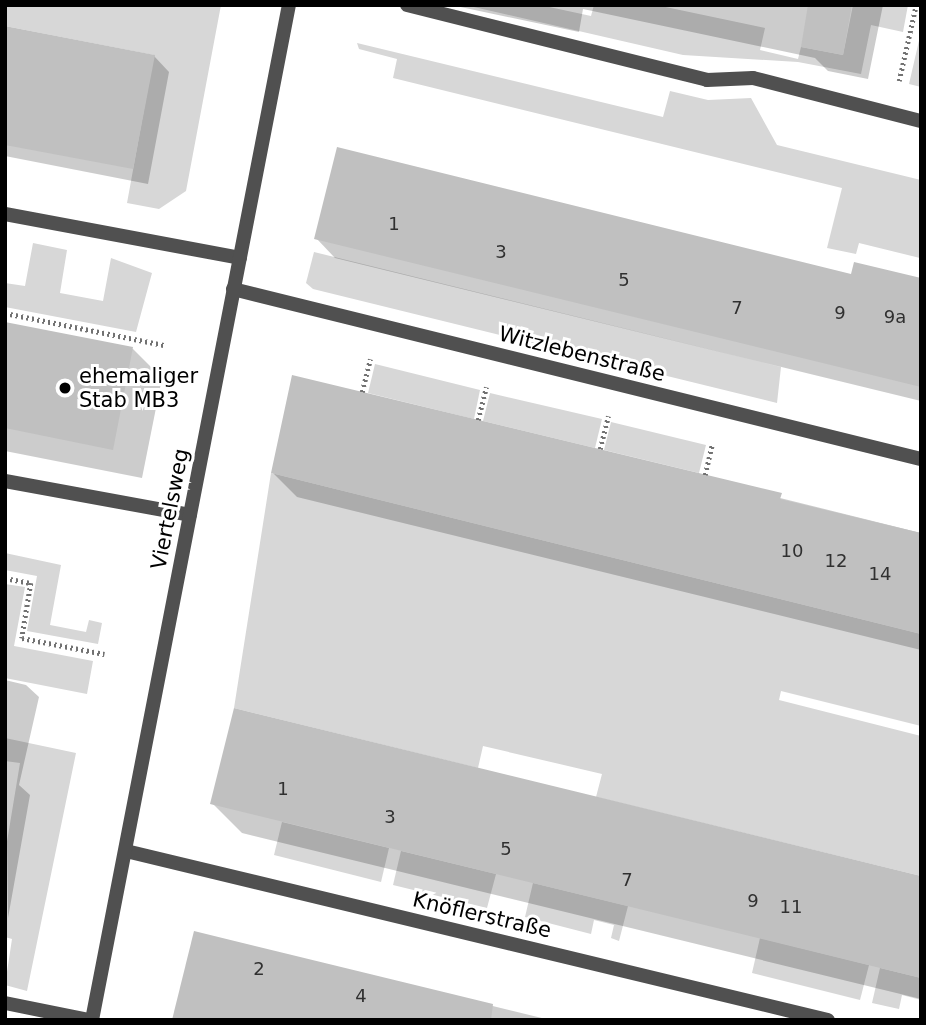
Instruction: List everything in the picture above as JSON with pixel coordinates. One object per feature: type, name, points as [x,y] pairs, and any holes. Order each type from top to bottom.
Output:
[{"type":"street","name":"Viertelsweg","points":[[91,1020],[289,5]]},
{"type":"street","points":[[407,5],[707,80],[753,78],[892,109],[921,121]]},
{"type":"street","points":[[5,214],[240,258]]},
{"type":"street","name":"Witzlebenstraße","points":[[233,289],[921,459]]},
{"type":"street","points":[[5,481],[190,515]]},
{"type":"street","name":"Knöflerstraße","points":[[126,851],[828,1020]]},
{"type":"street","points":[[5,1003],[91,1020]]},
{"type":"path","points":[[892,109],[916,5]]},
{"type":"path","points":[[5,313],[164,345]]},
{"type":"path","points":[[362,392],[371,355]]},
{"type":"path","points":[[478,420],[487,383]]},
{"type":"path","points":[[600,449],[609,412]]},
{"type":"path","points":[[705,475],[714,436]]},
{"type":"path","points":[[5,578],[31,583],[22,638],[104,654]]},
{"type":"shaded area","points":[[5,5],[221,5],[186,191],[159,209],[127,203],[154,55],[5,26]]},
{"type":"shaded area","points":[[465,5],[540,5],[591,16],[594,5],[656,5],[765,28],[760,50],[798,59],[801,47],[843,55],[853,5],[908,5],[903,32],[871,25],[861,74],[798,62],[683,55]]},
{"type":"shaded area","points":[[921,32],[921,87],[909,84]]},
{"type":"shaded area","points":[[357,43],[663,117],[670,91],[708,100],[751,98],[777,145],[921,180],[921,270],[920,258],[859,243],[856,254],[827,248],[842,188],[393,78],[397,59],[359,49]]},
{"type":"shaded area","points":[[33,243],[67,250],[60,293],[103,301],[111,258],[152,273],[136,332],[5,307],[5,283],[25,286]]},
{"type":"shaded area","points":[[314,252],[781,367],[777,403],[313,289],[306,283]]},
{"type":"shaded area","points":[[375,364],[480,390],[474,419],[368,393]]},
{"type":"shaded area","points":[[490,393],[602,419],[595,448],[483,421]]},
{"type":"shaded area","points":[[611,422],[706,445],[699,473],[604,450]]},
{"type":"shaded area","points":[[271,473],[921,634],[921,726],[781,691],[779,700],[921,736],[921,876],[596,797],[602,774],[483,746],[478,768],[234,708]]},
{"type":"shaded area","points":[[5,553],[61,565],[50,625],[86,632],[89,620],[102,623],[98,644],[27,631],[37,576],[5,570]]},
{"type":"shaded area","points":[[5,584],[25,587],[14,646],[93,661],[87,694],[5,678]]},
{"type":"shaded area","points":[[5,738],[76,753],[27,991],[5,985],[12,939],[5,937],[5,854],[20,763],[5,761]]},
{"type":"shaded area","points":[[282,822],[389,848],[381,882],[274,855]]},
{"type":"shaded area","points":[[401,851],[496,874],[487,908],[393,885]]},
{"type":"shaded area","points":[[533,883],[628,906],[619,941],[611,938],[614,925],[594,920],[591,934],[525,917]]},
{"type":"shaded area","points":[[760,938],[869,965],[860,1000],[752,973]]},
{"type":"shaded area","points":[[880,968],[921,978],[921,1000],[902,995],[899,1009],[872,1003]]},
{"type":"building","points":[[808,5],[852,5],[843,55],[801,47]]},
{"type":"building","points":[[5,26],[155,55],[133,169],[5,145]]},
{"type":"building","points":[[337,147],[851,274],[854,262],[921,278],[921,387],[314,239]]},
{"type":"building","name":"ehemaliger Stab MB3","points":[[5,322],[133,347],[113,450],[5,428]]},
{"type":"building","points":[[292,375],[782,493],[780,499],[921,533],[921,634],[271,473]]},
{"type":"building","points":[[234,708],[921,876],[921,978],[210,804]]},
{"type":"building","points":[[194,931],[493,1004],[491,1020],[172,1020]]},
{"type":"place","name":"ehemaliger Stab MB3","points":[[65,388]]}]
